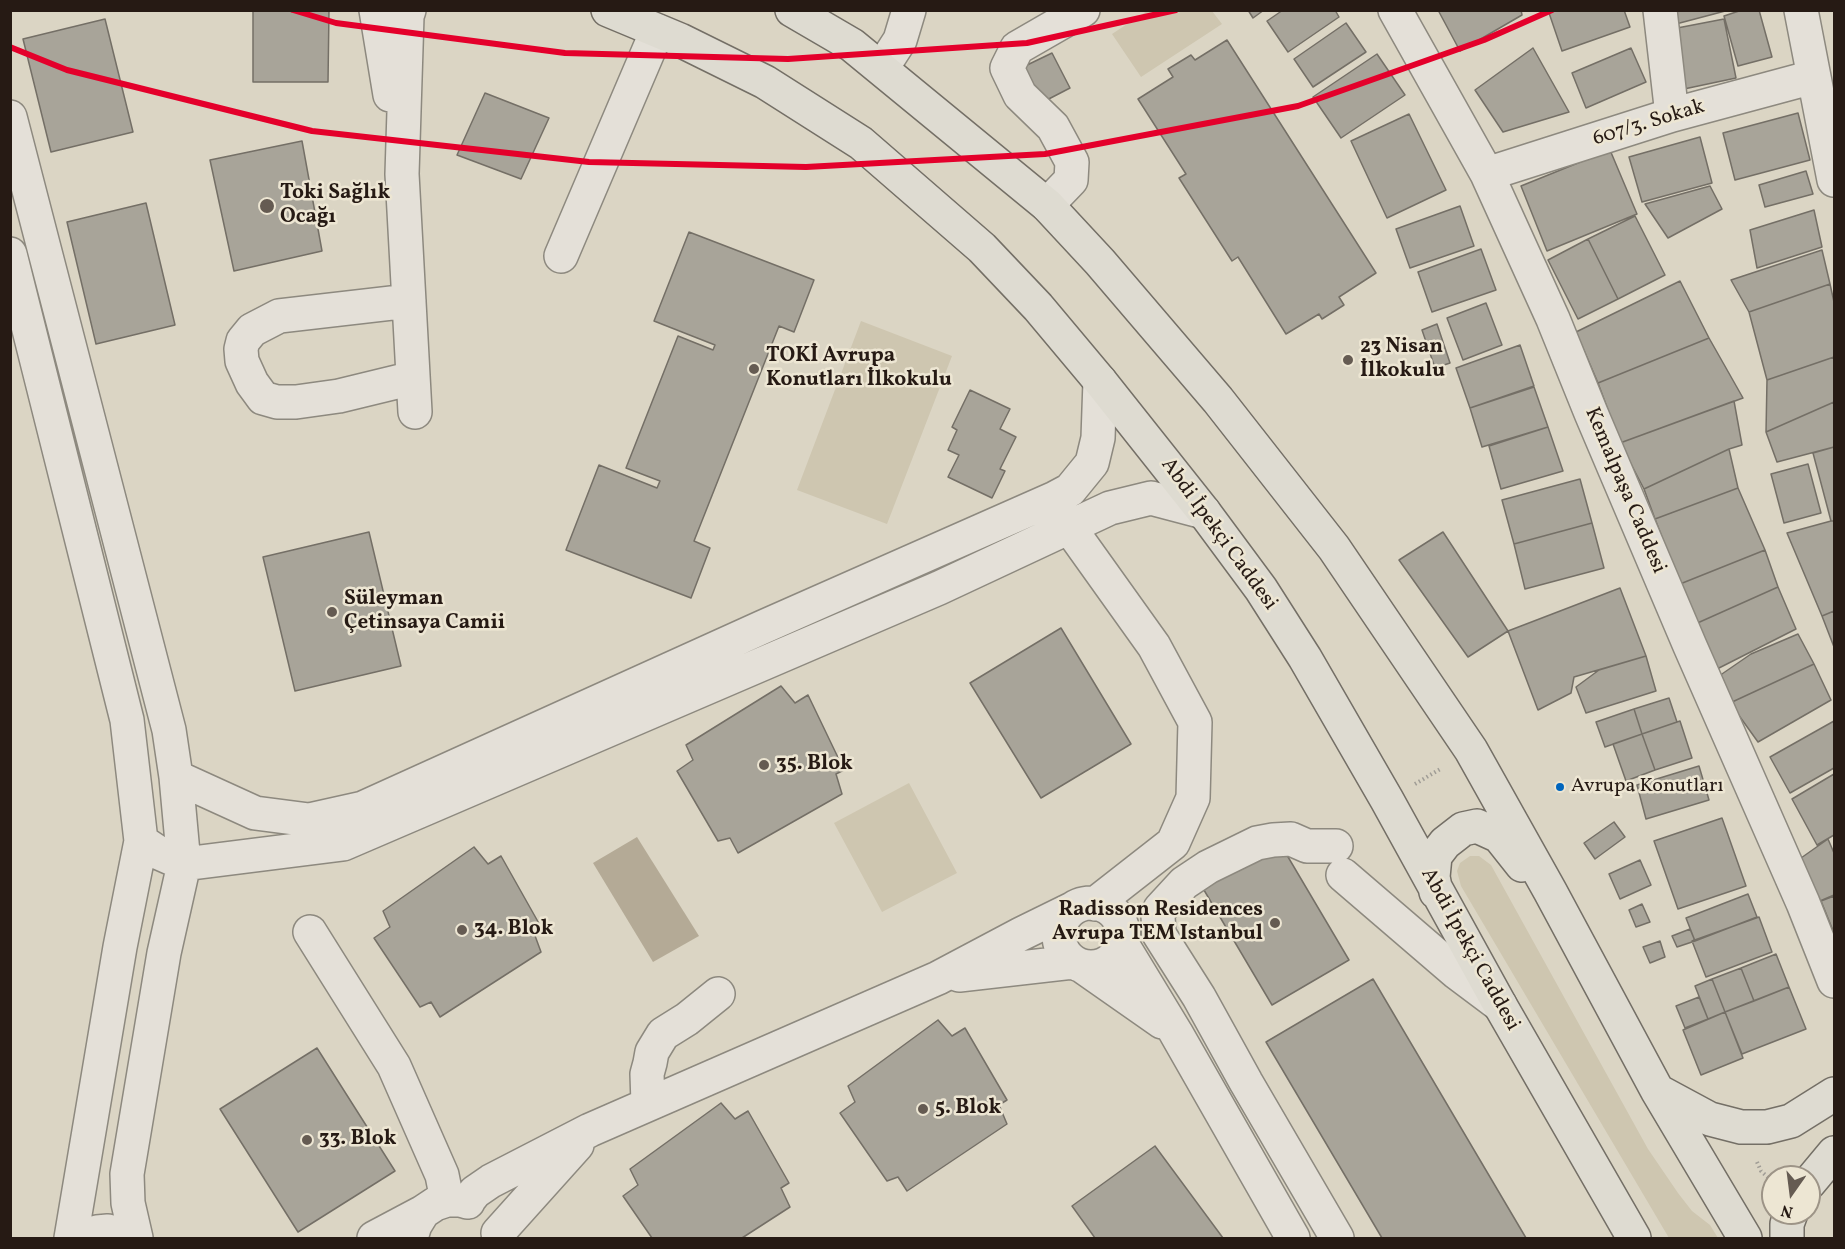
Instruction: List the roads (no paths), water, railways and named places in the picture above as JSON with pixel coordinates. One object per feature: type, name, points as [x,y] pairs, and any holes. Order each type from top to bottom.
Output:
[{"type":"main road","name":"Abdi İpekçi Caddesi","points":[[608,10],[765,82],[861,143],[982,248],[1038,307],[1100,381],[1204,512],[1260,589],[1305,658],[1634,1239]]},
{"type":"main road","points":[[792,10],[852,45],[1047,205],[1100,262],[1218,400],[1334,548],[1471,750],[1658,1090],[1745,1239]]},
{"type":"main road","points":[[1436,892],[1433,877],[1435,856],[1445,843],[1463,829],[1477,826],[1498,836],[1520,862],[1550,891]]},
{"type":"main road","points":[[1658,1090],[1710,1119],[1741,1127],[1767,1127],[1791,1121],[1834,1094]]},
{"type":"main road","points":[[1821,1169],[1834,1153]]},
{"type":"street","points":[[376,10],[402,174]]},
{"type":"street","points":[[409,10],[402,174],[415,412]]},
{"type":"street","points":[[882,68],[900,40],[909,10]]},
{"type":"street","points":[[1047,205],[1071,180],[1072,162],[1053,127],[1020,95],[1007,68],[1017,48],[1083,10]]},
{"type":"street","name":"Kemalpaşa Caddesi","points":[[1395,10],[1487,174],[1553,319],[1690,646],[1803,903],[1834,981]]},
{"type":"street","points":[[1660,10],[1672,116]]},
{"type":"street","points":[[1801,10],[1834,180]]},
{"type":"street","points":[[561,256],[657,31]]},
{"type":"street","name":"607/3. Sokak","points":[[1487,174],[1672,116],[1813,77]]},
{"type":"street","points":[[10,117],[169,730],[176,777],[184,864],[164,953],[127,1174],[128,1203],[136,1239]]},
{"type":"street","points":[[10,254],[127,720],[141,841],[120,947],[71,1239]]},
{"type":"street","points":[[409,301],[279,316],[252,330],[243,341],[241,349],[242,361],[252,382],[263,398],[277,402],[296,402],[339,396],[413,378]]},
{"type":"street","points":[[176,777],[255,813],[309,820],[363,808],[1070,490],[1092,463],[1098,438],[1100,381]]},
{"type":"street","points":[[1055,498],[1069,527],[1154,646],[1195,722],[1193,798],[1173,843],[1084,906],[1066,916],[1059,935],[1061,946],[1065,955],[1140,1005],[1176,1033]]},
{"type":"street","points":[[141,841],[159,853],[184,864],[343,844],[939,588],[1110,508],[1151,498],[1204,512]]},
{"type":"street","points":[[1337,1239],[1199,997],[1159,934],[1160,909],[1184,883],[1208,867],[1257,843],[1291,840],[1339,861],[1456,972],[1500,1005]]},
{"type":"street","points":[[374,1239],[437,1213],[491,1181],[590,1130],[938,978],[1021,934],[1084,906],[1106,907],[1120,922],[1123,933],[1122,944],[1111,961],[1102,966],[1078,964],[938,978]]},
{"type":"street","points":[[310,932],[394,1066],[442,1175],[437,1213]]},
{"type":"street","points":[[1122,944],[1176,1033],[1293,1239]]},
{"type":"street","points":[[648,1104],[647,1074],[652,1052],[663,1034],[687,1019],[718,994]]},
{"type":"street","points":[[437,1213],[484,1211],[492,1221],[498,1236],[590,1130]]},
{"type":"street","points":[[82,1239],[97,1232],[108,1231],[128,1239]]},
{"type":"place","name":"Toki Sağlık Ocağı","points":[[267,206]]},
{"type":"place","name":"23 Nisan İlkokulu","points":[[1348,360]]},
{"type":"place","name":"TOKİ Avrupa Konutları İlkokulu","points":[[754,369]]},
{"type":"place","name":"Süleyman Çetinsaya Camii","points":[[332,612]]},
{"type":"place","name":"35. Blok","points":[[764,765]]},
{"type":"place","name":"Avrupa Konutları","points":[[1560,787]]},
{"type":"place","name":"Radisson Residences Avrupa TEM Istanbul","points":[[1275,923]]},
{"type":"place","name":"34. Blok","points":[[462,930]]},
{"type":"place","name":"5. Blok","points":[[923,1109]]},
{"type":"place","name":"33. Blok","points":[[307,1140]]}]
